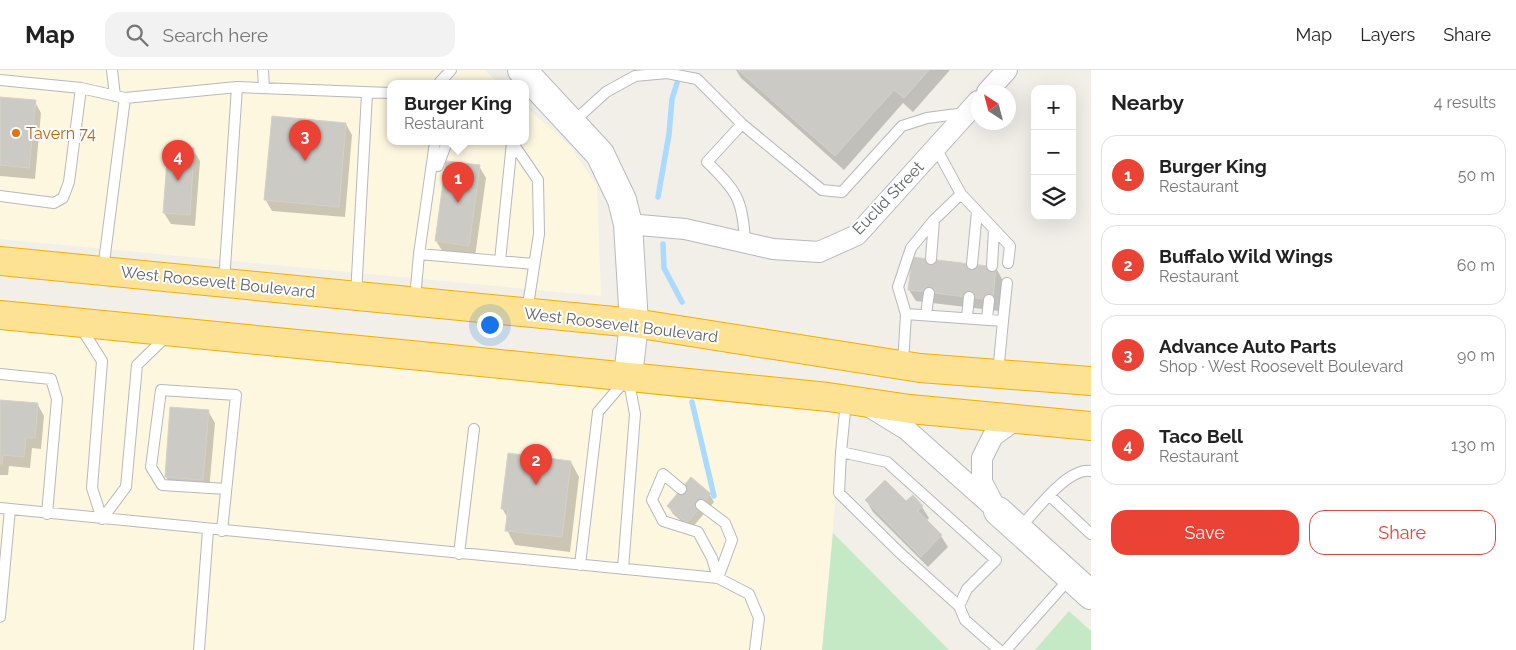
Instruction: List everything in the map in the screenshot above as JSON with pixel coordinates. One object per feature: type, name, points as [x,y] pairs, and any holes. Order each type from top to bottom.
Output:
[{"type":"highway","name":"West Roosevelt Boulevard","points":[[0,261],[634,323],[903,365],[1091,381]]},
{"type":"highway","points":[[0,315],[628,377],[1091,426]]},
{"type":"main road","points":[[522,70],[600,154],[622,200],[628,224],[634,323],[628,377]]},
{"type":"main road","points":[[998,511],[1091,595]]},
{"type":"street","points":[[993,85],[1007,70]]},
{"type":"street","name":"Euclid Street","points":[[628,224],[685,229],[772,249],[820,252],[857,235],[971,110]]},
{"type":"street","points":[[854,401],[907,430],[998,511]]},
{"type":"street","points":[[998,511],[982,482],[982,458],[993,436],[1017,419]]},
{"type":"lane","points":[[103,271],[120,97],[112,70]]},
{"type":"lane","points":[[262,70],[264,88]]},
{"type":"lane","points":[[442,80],[451,70]]},
{"type":"lane","points":[[571,123],[606,92],[635,76],[667,73],[697,79],[742,124],[822,190],[842,192],[902,126],[971,108]]},
{"type":"lane","points":[[0,80],[81,88],[120,97],[237,87],[366,94],[387,93]]},
{"type":"lane","points":[[224,283],[237,87]]},
{"type":"lane","points":[[0,196],[54,203],[63,198],[69,182],[81,88]]},
{"type":"lane","points":[[356,296],[366,94]]},
{"type":"lane","points":[[742,124],[707,162],[732,186],[744,213],[745,242]]},
{"type":"lane","points":[[415,302],[419,254],[435,145]]},
{"type":"lane","points":[[425,217],[434,190],[440,156],[446,145]]},
{"type":"lane","points":[[500,261],[512,145]]},
{"type":"lane","points":[[514,145],[538,180],[539,234],[527,313]]},
{"type":"lane","points":[[936,148],[961,194],[1010,246],[1008,263]]},
{"type":"lane","points":[[903,365],[906,314],[898,287],[911,248],[934,220],[961,194]]},
{"type":"lane","points":[[972,264],[977,212]]},
{"type":"lane","points":[[931,259],[934,220]]},
{"type":"lane","points":[[992,266],[994,229]]},
{"type":"lane","points":[[419,254],[534,264]]},
{"type":"lane","points":[[998,374],[1007,283]]},
{"type":"lane","points":[[926,314],[929,293]]},
{"type":"lane","points":[[967,317],[969,297]]},
{"type":"lane","points":[[987,319],[989,300]]},
{"type":"lane","points":[[906,314],[1003,320]]},
{"type":"lane","points":[[79,322],[102,361],[92,488],[102,520]]},
{"type":"lane","points":[[102,520],[126,487],[137,365],[171,332]]},
{"type":"lane","points":[[0,374],[51,379],[57,399],[47,514]]},
{"type":"lane","points":[[580,565],[598,412],[628,377]]},
{"type":"lane","points":[[623,569],[635,414],[628,377]]},
{"type":"lane","points":[[222,531],[236,395],[162,390],[151,467],[162,485],[226,489]]},
{"type":"lane","points":[[854,401],[841,452],[839,493],[900,553],[959,606],[965,620],[999,650]]},
{"type":"lane","points":[[459,554],[474,429]]},
{"type":"lane","points":[[841,452],[887,462],[996,560],[966,588],[959,606]]},
{"type":"lane","points":[[1019,530],[1066,479],[1085,470],[1091,471]]},
{"type":"lane","points":[[682,489],[663,474],[652,500],[663,521],[698,532],[712,558],[718,578]]},
{"type":"lane","points":[[1050,496],[1091,534]]},
{"type":"lane","points":[[702,505],[725,523],[732,540],[718,578]]},
{"type":"lane","points":[[0,617],[5,509],[102,520],[718,578],[749,594],[758,618],[755,650]]},
{"type":"lane","points":[[199,650],[208,530]]},
{"type":"lane","points":[[1006,650],[1071,576]]},
{"type":"shaded area","points":[[0,70],[484,70],[495,80],[387,80],[387,145],[529,145],[529,110],[571,147],[597,186],[601,296],[0,239]]},
{"type":"shaded area","points":[[0,328],[844,401],[822,650],[0,650]]},
{"type":"green space","points":[[833,533],[949,650],[822,650]]},
{"type":"green space","points":[[1069,611],[1091,631],[1091,650],[1035,650]]},
{"type":"building","points":[[738,70],[929,70],[904,98],[894,90],[835,156]]},
{"type":"building","name":"Tavern 74","points":[[0,97],[36,100],[29,168],[0,165]]},
{"type":"building","points":[[272,116],[346,123],[339,207],[264,200]]},
{"type":"building","points":[[168,147],[194,148],[190,215],[163,213]]},
{"type":"building","points":[[446,161],[480,165],[469,246],[435,241]]},
{"type":"building","points":[[912,257],[996,267],[993,300],[908,290]]},
{"type":"building","points":[[0,400],[38,403],[35,438],[26,437],[24,457],[3,455],[2,464],[0,464]]},
{"type":"building","points":[[170,407],[209,410],[203,480],[165,477]]},
{"type":"building","points":[[508,453],[571,461],[562,537],[505,531],[508,509],[501,509]]},
{"type":"building","points":[[691,477],[711,494],[687,523],[667,506]]},
{"type":"building","points":[[885,480],[906,501],[913,495],[923,506],[918,511],[942,535],[921,557],[865,500]]},
{"type":"waterway","points":[[658,197],[669,134],[672,99],[677,83]]},
{"type":"waterway","points":[[663,244],[664,268],[682,302]]},
{"type":"waterway","points":[[692,402],[714,496]]},
{"type":"place","name":"Tavern 74","points":[[16,133]]},
{"type":"place","name":"Advance Auto Parts","points":[[305,161]]},
{"type":"place","name":"Taco Bell","points":[[178,181]]},
{"type":"place","name":"Burger King","points":[[458,203]]},
{"type":"place","name":"Buffalo Wild Wings","points":[[536,485]]}]
